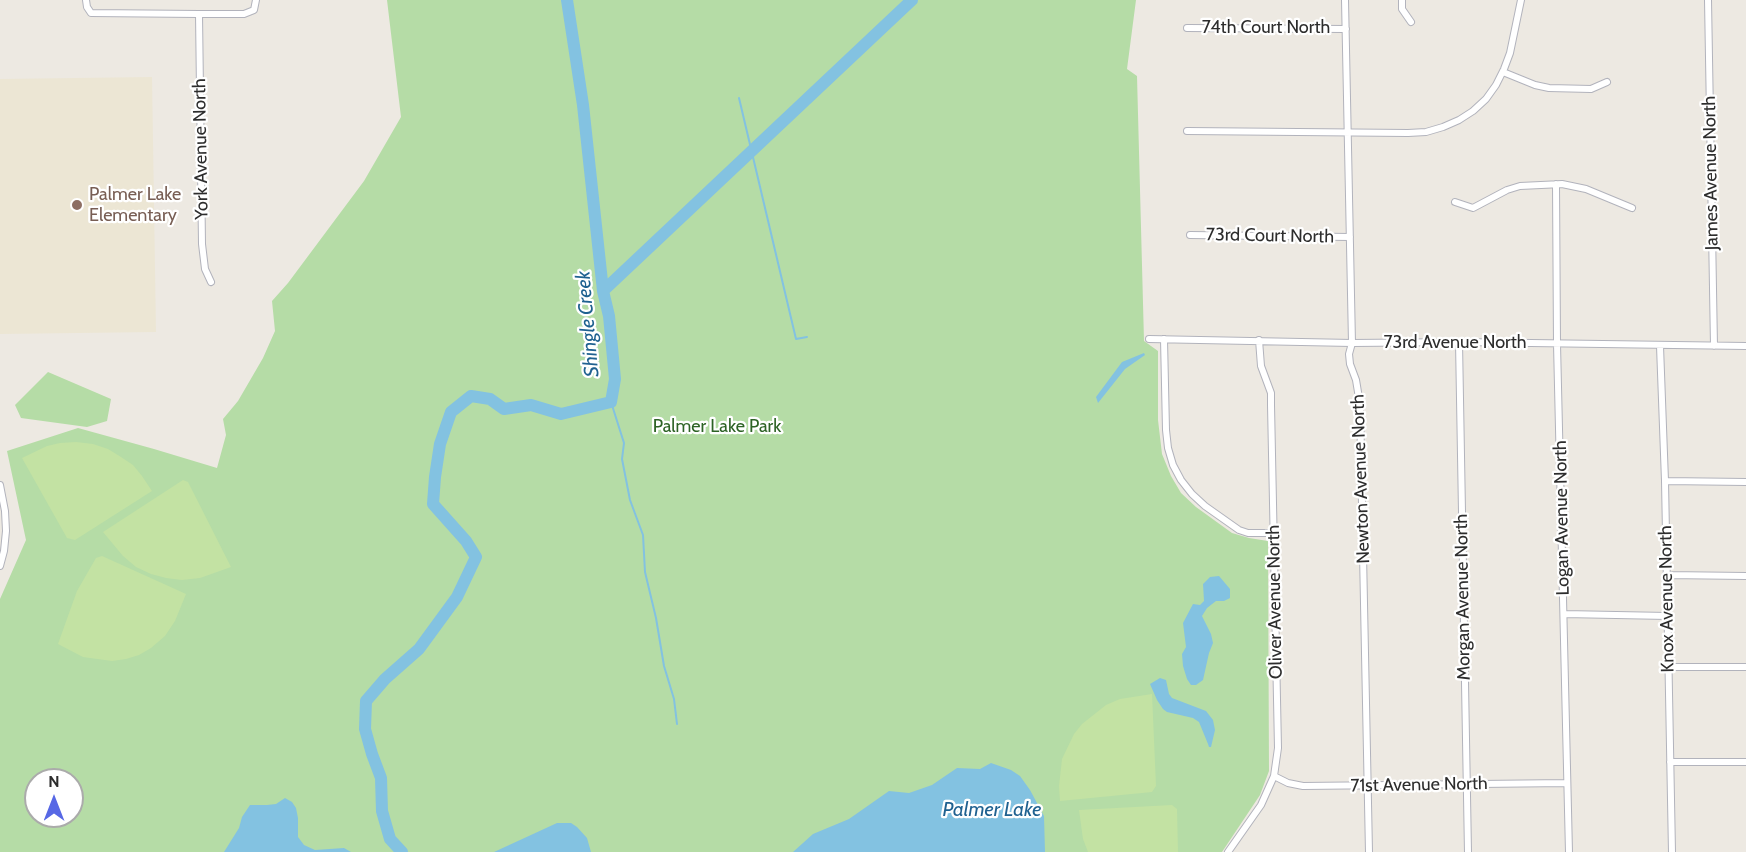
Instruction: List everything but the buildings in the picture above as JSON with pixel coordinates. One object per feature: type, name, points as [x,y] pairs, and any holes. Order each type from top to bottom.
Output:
[{"type":"street","points":[[86,0],[88,10],[99,14],[244,14],[254,10],[256,0]]},
{"type":"street","name":"Newton Avenue North","points":[[1346,0],[1352,343],[1349,354],[1360,404],[1369,852]]},
{"type":"street","points":[[1402,0],[1402,9],[1411,22]]},
{"type":"street","points":[[1187,131],[1408,134],[1443,127],[1473,111],[1486,99],[1503,72],[1510,53],[1521,0]]},
{"type":"street","name":"James Avenue North","points":[[1708,0],[1714,346]]},
{"type":"street","name":"York Avenue North","points":[[199,14],[202,244],[205,269],[212,282]]},
{"type":"street","name":"74th Court North","points":[[1187,28],[1346,29]]},
{"type":"street","points":[[1503,72],[1549,88],[1591,89],[1607,82]]},
{"type":"street","points":[[1455,202],[1473,208],[1507,190],[1520,186],[1556,184],[1586,189],[1632,208]]},
{"type":"street","name":"Logan Avenue North","points":[[1556,184],[1557,344],[1569,852]]},
{"type":"street","name":"73rd Court North","points":[[1190,235],[1350,237]]},
{"type":"street","name":"73rd Avenue North","points":[[1149,339],[1746,346]]},
{"type":"street","points":[[1164,339],[1167,448],[1181,480],[1205,506],[1239,530],[1248,533],[1274,533]]},
{"type":"street","name":"Oliver Avenue North","points":[[1228,852],[1262,805],[1274,776],[1278,748],[1271,393],[1261,366],[1259,340]]},
{"type":"street","name":"Morgan Avenue North","points":[[1459,342],[1468,852]]},
{"type":"street","name":"Knox Avenue North","points":[[1660,346],[1672,852]]},
{"type":"street","points":[[1665,481],[1746,482]]},
{"type":"street","points":[[0,485],[6,531],[0,566]]},
{"type":"street","points":[[1667,575],[1746,576]]},
{"type":"street","points":[[1564,614],[1668,616]]},
{"type":"street","points":[[1668,666],[1746,667]]},
{"type":"street","points":[[1670,762],[1746,762]]},
{"type":"street","name":"71st Avenue North","points":[[1274,776],[1288,783],[1303,786],[1567,783]]},
{"type":"shaded area","name":"Palmer Lake Elementary","points":[[152,77],[156,332],[0,334],[0,79]]},
{"type":"green space","name":"Palmer Lake Park","points":[[387,0],[1136,0],[1127,69],[1137,76],[1144,341],[1158,351],[1158,420],[1162,454],[1181,493],[1196,507],[1232,533],[1268,541],[1269,771],[1260,795],[1222,852],[0,852],[0,599],[26,540],[7,451],[78,428],[217,468],[226,435],[223,419],[238,401],[263,358],[275,331],[272,301],[364,181],[401,117]]},
{"type":"green space","points":[[48,372],[111,399],[107,421],[87,427],[21,418],[15,405]]},
{"type":"green space","points":[[76,442],[108,449],[121,457],[133,465],[152,491],[75,540],[67,538],[22,458],[47,446]]},
{"type":"green space","points":[[183,480],[188,482],[231,567],[200,578],[182,580],[151,574],[136,567],[123,556],[103,532]]},
{"type":"green space","points":[[102,556],[186,594],[175,621],[165,636],[151,648],[126,659],[112,661],[83,657],[58,644],[77,591],[96,558]]},
{"type":"green space","points":[[1152,694],[1156,786],[1152,792],[1060,801],[1062,759],[1074,734],[1082,724],[1106,705],[1120,699]]},
{"type":"green space","points":[[1172,805],[1177,809],[1178,852],[1088,852],[1083,839],[1079,810]]},
{"type":"water","points":[[1144,353],[1145,355],[1125,369],[1098,403],[1096,397],[1122,362]]},
{"type":"water","points":[[1219,576],[1230,589],[1230,598],[1216,601],[1207,608],[1202,616],[1213,643],[1203,680],[1196,685],[1191,685],[1183,666],[1182,654],[1186,647],[1183,623],[1193,604],[1200,605],[1204,601],[1203,584],[1210,577]]},
{"type":"water","points":[[1160,678],[1166,680],[1172,698],[1206,711],[1213,720],[1215,730],[1211,747],[1209,747],[1199,722],[1163,709],[1150,684]]},
{"type":"water","name":"Palmer Lake","points":[[991,763],[1020,776],[1030,790],[1044,816],[1045,852],[793,852],[813,834],[849,819],[889,791],[909,793],[932,785],[957,768],[980,769]]},
{"type":"water","points":[[285,798],[296,808],[298,837],[304,845],[315,850],[344,848],[351,852],[224,852],[250,805],[276,804]]},
{"type":"water","points":[[557,823],[571,823],[577,827],[587,838],[591,852],[494,852]]},
{"type":"waterway","name":"Shingle Creek","points":[[402,852],[390,839],[382,811],[381,778],[365,729],[366,701],[385,679],[419,649],[457,597],[476,557],[466,541],[433,504],[440,444],[451,412],[471,396],[490,399],[504,409],[531,405],[561,414],[611,402],[615,379],[609,316],[603,291],[583,105],[567,0]]},
{"type":"waterway","points":[[603,291],[912,0]]},
{"type":"waterway","points":[[739,98],[796,339],[807,337]]},
{"type":"waterway","points":[[611,402],[624,443],[622,459],[630,500],[643,535],[645,572],[664,666],[674,699],[677,724]]},
{"type":"place","name":"Palmer Lake Elementary","points":[[77,205]]}]
